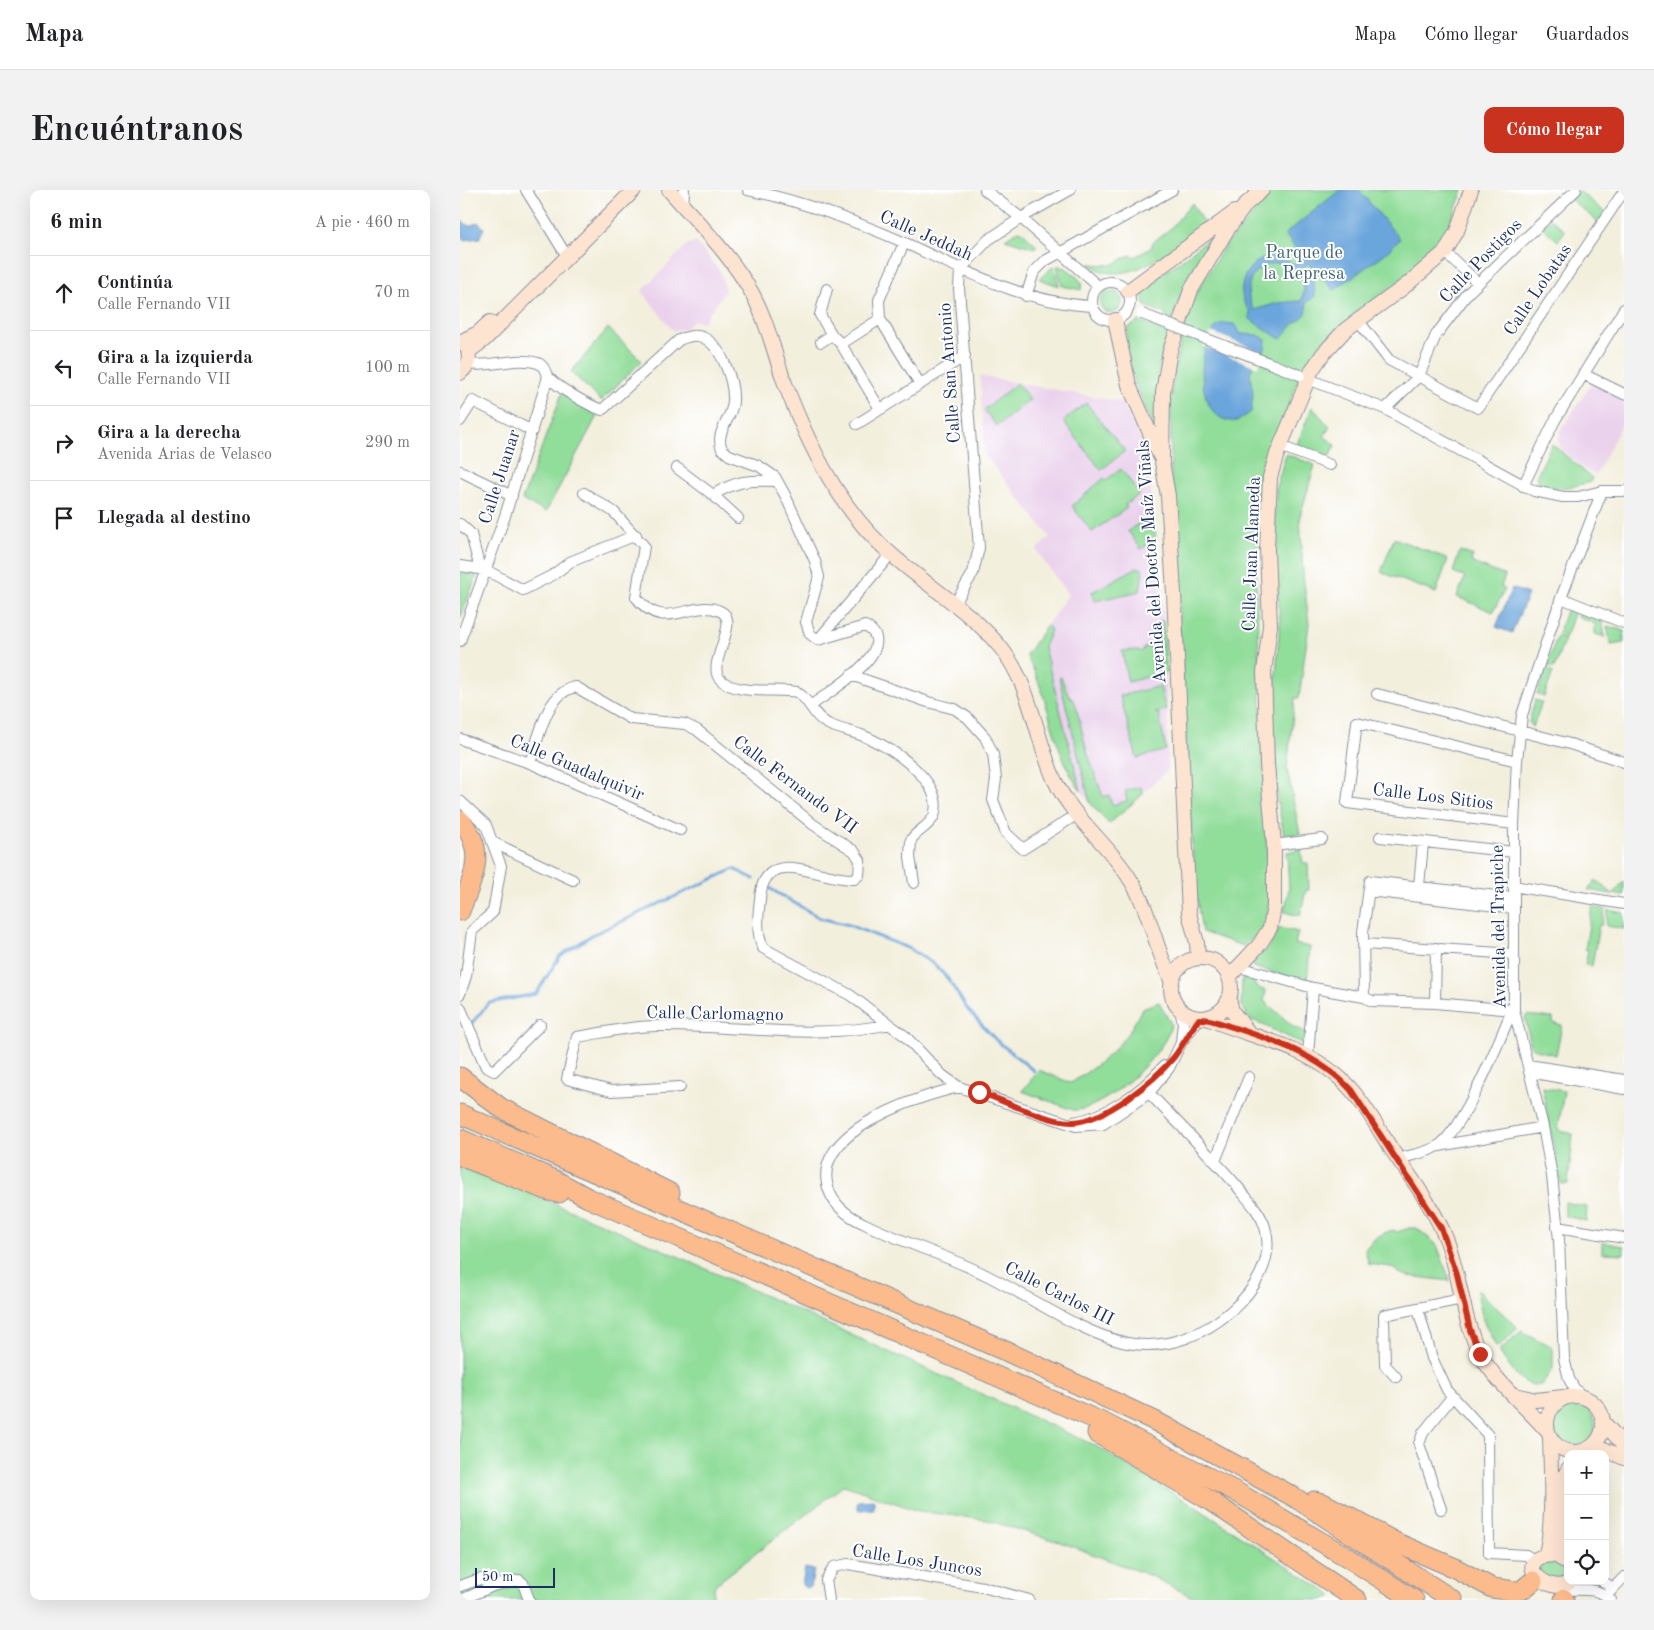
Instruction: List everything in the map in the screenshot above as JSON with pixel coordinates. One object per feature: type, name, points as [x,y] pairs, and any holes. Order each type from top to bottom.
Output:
[{"type":"highway","points":[[460,820],[469,832],[477,852],[474,874],[460,911]]},
{"type":"highway","points":[[460,836],[467,856],[467,867],[460,888]]},
{"type":"highway","points":[[460,1077],[484,1098],[501,1108],[675,1196],[698,1216]]},
{"type":"highway","points":[[460,1114],[670,1207],[698,1216],[1083,1386],[1164,1426],[1294,1497],[1453,1600]]},
{"type":"highway","points":[[460,1139],[555,1180],[588,1198],[1063,1407],[1104,1423],[1233,1490],[1347,1557],[1414,1600]]},
{"type":"highway","points":[[460,1156],[549,1191],[588,1198]]},
{"type":"highway","points":[[1063,1407],[1099,1434],[1186,1486],[1357,1600]]},
{"type":"highway","points":[[1294,1497],[1325,1504],[1397,1543],[1455,1568],[1492,1588],[1522,1590],[1533,1581]]},
{"type":"main road","points":[[464,354],[478,332],[626,190]]},
{"type":"main road","points":[[464,354],[484,340],[626,190]]},
{"type":"main road","points":[[661,190],[683,207]]},
{"type":"main road","points":[[669,190],[744,280],[756,302],[791,398],[814,451],[845,502],[891,554],[992,637],[1011,662],[1026,690],[1049,766],[1065,799],[1076,815],[1129,876],[1138,892],[1162,961],[1172,982]]},
{"type":"main road","name":"Avenida del Doctor Maíz Viñals","points":[[1192,960],[1197,943],[1188,913],[1175,602],[1168,496],[1162,462],[1163,392],[1173,339],[1191,290],[1203,267],[1246,204],[1262,190]]},
{"type":"main road","name":"Calle Juan Alameda","points":[[1234,972],[1259,945],[1270,928],[1274,907],[1274,845],[1267,764],[1264,672],[1270,626],[1267,549],[1270,477],[1304,377],[1330,345],[1358,320],[1404,287],[1445,252],[1458,231],[1471,190]]},
{"type":"main road","points":[[1128,291],[1246,204]]},
{"type":"main road","points":[[1115,320],[1129,385],[1162,462]]},
{"type":"main road","points":[[1156,940],[1172,956],[1192,960],[1214,961],[1234,972],[1229,999],[1220,1012],[1203,1019]]},
{"type":"main road","points":[[1192,960],[1178,969],[1172,982],[1172,997],[1180,1010],[1186,1015],[1249,1032],[1308,1056],[1336,1075],[1351,1090],[1398,1159],[1441,1228],[1447,1242],[1470,1330],[1480,1354],[1493,1373],[1515,1394],[1564,1450]]},
{"type":"main road","points":[[1229,999],[1232,1011],[1249,1032]]},
{"type":"main road","points":[[1515,1394],[1536,1400],[1583,1396],[1597,1406],[1603,1422],[1624,1445]]},
{"type":"main road","points":[[1565,1397],[1552,1407],[1548,1415],[1550,1523],[1548,1548],[1533,1567],[1533,1581],[1536,1587],[1546,1594],[1565,1594]]},
{"type":"main road","points":[[1584,1450],[1600,1438],[1603,1422]]},
{"type":"main road","points":[[1589,1450],[1601,1448],[1606,1450]]},
{"type":"main road","points":[[1609,1451],[1624,1458]]},
{"type":"main road","points":[[1609,1459],[1624,1466]]},
{"type":"main road","points":[[1564,1477],[1561,1483],[1565,1540]]},
{"type":"main road","points":[[1562,1498],[1564,1494]]},
{"type":"main road","points":[[1541,1559],[1555,1555],[1564,1560]]},
{"type":"street","points":[[526,190],[563,250]]},
{"type":"street","points":[[683,207],[684,190]]},
{"type":"street","name":"Calle Jeddah","points":[[748,190],[785,198],[834,213],[904,243],[960,270],[1026,296],[1070,305],[1092,306]]},
{"type":"street","points":[[985,190],[1021,218],[1098,286]]},
{"type":"street","points":[[960,270],[988,240],[1021,218],[1070,190]]},
{"type":"street","points":[[1026,296],[1034,272],[1046,261],[1172,190]]},
{"type":"street","name":"Calle Postigos","points":[[1385,409],[1419,376],[1436,335],[1478,283],[1576,190]]},
{"type":"street","name":"Calle Lobatas","points":[[1419,376],[1478,408],[1624,191]]},
{"type":"street","points":[[904,243],[879,300],[880,319],[920,384]]},
{"type":"street","points":[[1445,252],[1478,283]]},
{"type":"street","name":"Calle San Antonio","points":[[954,605],[973,573],[979,548],[960,270]]},
{"type":"street","points":[[1114,282],[1128,291],[1130,297],[1129,309],[1126,314],[1115,320],[1098,316],[1092,306],[1092,295],[1098,286],[1114,282]]},
{"type":"street","points":[[827,289],[820,315],[832,335],[841,344],[880,409]]},
{"type":"street","points":[[1129,309],[1385,409],[1523,486],[1547,495],[1578,497],[1602,491],[1624,491]]},
{"type":"street","points":[[1523,486],[1554,420],[1624,309]]},
{"type":"street","points":[[841,344],[880,319]]},
{"type":"street","points":[[1358,320],[1389,360],[1419,376]]},
{"type":"street","points":[[821,342],[832,335]]},
{"type":"street","points":[[464,354],[477,366],[528,362],[540,363],[548,377],[591,407],[602,410],[653,362],[680,340],[689,336],[701,336],[710,342],[720,353],[732,388],[733,403],[720,436],[722,449],[729,455],[759,466],[777,481],[815,561],[819,577],[806,622],[810,634],[818,640]]},
{"type":"street","points":[[857,424],[965,356]]},
{"type":"street","points":[[1583,374],[1624,394]]},
{"type":"street","name":"Calle Juanar","points":[[460,642],[483,569],[512,496],[548,377]]},
{"type":"street","points":[[460,421],[473,401],[532,431]]},
{"type":"street","points":[[1280,446],[1330,465]]},
{"type":"street","points":[[677,468],[713,494],[738,518]]},
{"type":"street","points":[[460,471],[512,496]]},
{"type":"street","points":[[713,494],[730,483],[746,480],[777,481]]},
{"type":"street","name":"Avenida del Trapiche","points":[[1583,1396],[1572,1383],[1564,1358],[1557,1227],[1552,1176],[1544,1127],[1514,1010],[1514,824],[1517,761],[1522,715],[1561,598],[1602,491]]},
{"type":"street","points":[[584,493],[614,512],[644,546],[636,597],[645,608],[655,614],[709,609],[721,611],[728,623],[715,668],[720,678],[738,689],[797,692],[804,696],[814,714],[828,724],[862,735],[903,759],[916,770],[931,788],[936,799],[932,819],[913,836],[909,846],[914,883]]},
{"type":"street","points":[[460,524],[472,534],[483,569]]},
{"type":"street","points":[[460,566],[483,569],[523,590],[553,576],[570,562],[636,535]]},
{"type":"street","points":[[818,640],[891,554]]},
{"type":"street","points":[[1561,598],[1624,623]]},
{"type":"street","points":[[810,706],[870,658],[877,648],[878,640],[872,630],[865,626],[818,640]]},
{"type":"street","points":[[852,674],[928,702],[955,709],[968,718],[985,737],[993,754],[996,779],[992,800],[1006,833],[1023,849],[1076,815]]},
{"type":"street","name":"Calle Fernando VII","points":[[530,763],[553,701],[567,689],[576,687],[631,720],[685,724],[697,730],[814,825],[854,851],[860,860],[858,876],[854,879],[830,877],[800,869],[780,868],[771,871],[763,881],[760,890],[758,937],[763,948],[802,967],[850,995],[890,1024],[942,1075],[959,1087],[1076,1126],[1088,1127],[1149,1093],[1170,1068],[1181,1043],[1203,1019]]},
{"type":"street","points":[[1377,694],[1570,744],[1624,762]]},
{"type":"street","name":"Calle Los Sitios","points":[[1514,824],[1347,802],[1357,722],[1517,761]]},
{"type":"street","name":"Calle Guadalquivir","points":[[460,739],[530,763],[680,830]]},
{"type":"street","points":[[460,802],[486,825],[501,866],[493,912],[472,932],[466,976],[460,994]]},
{"type":"street","points":[[1380,838],[1514,852]]},
{"type":"street","points":[[1274,845],[1322,839]]},
{"type":"street","points":[[492,842],[573,880]]},
{"type":"street","points":[[1419,886],[1423,842]]},
{"type":"street","points":[[1369,886],[1419,886],[1513,903]]},
{"type":"street","points":[[1369,886],[1513,903]]},
{"type":"street","points":[[1364,996],[1364,944],[1369,886]]},
{"type":"street","points":[[1513,886],[1624,904]]},
{"type":"street","points":[[1364,944],[1514,954]]},
{"type":"street","points":[[1435,1003],[1436,948]]},
{"type":"street","points":[[1234,972],[1364,996],[1372,1001],[1435,1003],[1514,1010]]},
{"type":"street","points":[[1308,1056],[1313,988]]},
{"type":"street","points":[[460,1007],[486,1067],[494,1071],[540,1025]]},
{"type":"street","name":"Calle Fernando VII","points":[[1180,1010],[1182,1023],[1181,1043]]},
{"type":"street","points":[[1438,1146],[1453,1131],[1514,1010]]},
{"type":"street","name":"Calle Carlomagno","points":[[680,1087],[611,1091],[567,1079],[577,1037],[654,1026],[811,1032],[860,1031],[890,1024]]},
{"type":"street","points":[[1501,1038],[1510,1038],[1522,1042]]},
{"type":"street","name":"Calle Fernando VII","points":[[1108,1116],[1121,1102],[1153,1077],[1174,1056]]},
{"type":"street","points":[[1529,1068],[1624,1080]]},
{"type":"street","points":[[1529,1068],[1624,1089]]},
{"type":"street","points":[[1149,1093],[1153,1077]]},
{"type":"street","points":[[1215,1162],[1249,1077]]},
{"type":"street","name":"Calle Carlos III","points":[[959,1087],[926,1095],[878,1116],[840,1145],[826,1168],[826,1181],[831,1195],[838,1206],[864,1224],[984,1274],[1090,1330],[1117,1341],[1152,1345],[1186,1338],[1214,1324],[1228,1313],[1256,1285],[1267,1250],[1265,1226],[1258,1213],[1215,1162],[1149,1093]]},
{"type":"street","name":"Calle Fernando VII","points":[[1121,1102],[1149,1093]]},
{"type":"street","points":[[1398,1159],[1438,1146],[1544,1127]]},
{"type":"street","points":[[1557,1227],[1624,1238]]},
{"type":"street","points":[[1396,1377],[1385,1364],[1384,1315],[1462,1299]]},
{"type":"street","points":[[1418,1309],[1432,1358],[1452,1397],[1488,1435],[1489,1553],[1526,1555],[1541,1559]]},
{"type":"street","points":[[1441,1509],[1419,1444],[1422,1434],[1452,1397]]},
{"type":"street","name":"Calle Los Juncos","points":[[829,1600],[826,1580],[834,1567],[848,1564],[983,1588],[1029,1600]]},
{"type":"street","points":[[1565,1594],[1592,1589],[1610,1595],[1624,1577]]},
{"type":"street","points":[[460,1586],[480,1579],[490,1581],[493,1586]]},
{"type":"street","points":[[462,1600],[493,1586],[519,1580],[524,1583],[529,1600]]},
{"type":"shaded area","points":[[695,241],[721,273],[725,291],[703,322],[693,320],[686,329],[673,331],[642,291],[689,243],[691,244]]},
{"type":"shaded area","points":[[980,376],[1121,402],[1147,450],[1156,540],[1153,542],[1156,548],[1166,641],[1168,770],[1109,824],[1090,803],[1069,771],[1058,744],[1041,687],[1026,655],[1068,595],[1036,550],[1050,537],[985,455]]},
{"type":"shaded area","points":[[1592,383],[1624,400],[1624,420],[1596,475],[1586,470],[1563,451],[1558,442],[1560,431]]},
{"type":"green space","name":"Parque de la Represa","points":[[1275,190],[1463,190],[1444,239],[1398,282],[1345,323],[1314,355],[1297,383],[1264,472],[1256,583],[1269,897],[1266,927],[1243,946],[1202,932],[1194,879],[1171,474],[1171,401],[1174,371],[1180,344],[1195,295],[1226,244]]},
{"type":"green space","points":[[1579,191],[1606,213],[1599,223],[1570,199]]},
{"type":"green space","points":[[1192,203],[1204,224],[1150,263],[1134,270],[1119,273],[1104,271],[1089,264],[1112,265],[1130,255],[1135,257],[1152,247],[1152,243],[1171,228]]},
{"type":"green space","points":[[1551,219],[1565,231],[1558,241],[1541,226]]},
{"type":"green space","points":[[1019,230],[1037,246],[1034,248],[1005,239]]},
{"type":"green space","points":[[1215,234],[1187,282],[1173,316],[1159,369],[1157,415],[1154,427],[1130,366],[1127,353],[1128,328],[1139,321],[1160,329],[1166,314],[1145,306],[1141,291]]},
{"type":"green space","points":[[1054,266],[1059,286],[1039,279]]},
{"type":"green space","points":[[1057,266],[1067,269],[1077,277],[1082,283],[1081,290],[1062,286]]},
{"type":"green space","points":[[1107,291],[1115,291],[1122,298],[1122,306],[1115,313],[1107,313],[1100,306],[1100,298]]},
{"type":"green space","points":[[608,328],[642,361],[601,401],[571,372]]},
{"type":"green space","points":[[1017,383],[1030,400],[997,426],[984,410]]},
{"type":"green space","points":[[562,393],[597,416],[546,512],[522,500]]},
{"type":"green space","points":[[1086,403],[1125,451],[1101,470],[1063,421]]},
{"type":"green space","points":[[1312,407],[1330,427],[1324,436],[1335,445],[1328,459],[1296,447]]},
{"type":"green space","points":[[1552,444],[1592,478],[1590,482],[1558,488],[1539,483],[1537,475]]},
{"type":"green space","points":[[1286,454],[1315,465],[1300,516],[1303,574],[1309,624],[1299,698],[1295,698],[1287,769],[1300,834],[1284,835],[1274,783],[1272,727],[1280,621],[1274,544],[1276,487]]},
{"type":"green space","points":[[1121,469],[1140,494],[1125,505],[1127,508],[1092,532],[1072,506],[1104,478],[1106,480]]},
{"type":"green space","points":[[1153,514],[1156,540],[1141,549],[1128,531]]},
{"type":"green space","points":[[1394,538],[1448,559],[1436,593],[1381,572]]},
{"type":"green space","points":[[1460,551],[1473,556],[1471,562],[1505,576],[1501,587],[1505,589],[1493,612],[1457,597],[1465,577],[1453,572]]},
{"type":"green space","points":[[1136,568],[1141,568],[1143,571],[1140,591],[1095,601],[1092,592]]},
{"type":"green space","points":[[460,573],[477,575],[460,619]]},
{"type":"green space","points":[[1567,608],[1575,611],[1566,637],[1558,634]]},
{"type":"green space","points":[[1580,611],[1602,620],[1605,637],[1595,634],[1595,624],[1578,617]]},
{"type":"green space","points":[[1159,621],[1163,621],[1167,672],[1128,682],[1122,651],[1138,650],[1142,652],[1145,647],[1161,647]]},
{"type":"green space","points":[[1047,625],[1051,630],[1044,647],[1081,791],[1063,758],[1041,689],[1026,655]]},
{"type":"green space","points":[[1607,626],[1624,631],[1624,643],[1611,645]]},
{"type":"green space","points":[[1557,636],[1565,639],[1554,668],[1547,666]]},
{"type":"green space","points":[[1546,669],[1553,672],[1544,697],[1537,694]]},
{"type":"green space","points":[[1061,677],[1069,696],[1075,702],[1087,752],[1103,797],[1109,795],[1112,805],[1127,801],[1125,791],[1141,787],[1143,794],[1109,824],[1090,803],[1059,678]]},
{"type":"green space","points":[[1160,686],[1166,710],[1155,713],[1159,714],[1166,750],[1137,758],[1120,696]]},
{"type":"green space","points":[[1535,700],[1542,702],[1533,727],[1529,722]]},
{"type":"green space","points":[[1301,849],[1303,863],[1308,863],[1309,890],[1306,890],[1300,916],[1284,912],[1289,889],[1287,852]]},
{"type":"green space","points":[[1596,880],[1613,894],[1624,881],[1624,896],[1588,890]]},
{"type":"green space","points":[[1592,907],[1605,909],[1602,925],[1599,925],[1592,966],[1585,965],[1588,950],[1585,949]]},
{"type":"green space","points":[[1608,910],[1624,913],[1624,929],[1606,926]]},
{"type":"green space","points":[[1279,928],[1298,932],[1295,944],[1310,947],[1307,982],[1253,967],[1252,963],[1271,944]]},
{"type":"green space","points":[[1242,979],[1253,980],[1256,987],[1266,991],[1264,1001],[1294,1027],[1306,1032],[1303,1044],[1246,1017],[1246,1012],[1241,1006]]},
{"type":"green space","points":[[1159,1002],[1171,1024],[1167,1036],[1146,1065],[1116,1092],[1100,1102],[1073,1110],[1022,1091],[1039,1070],[1071,1083],[1094,1067],[1121,1042],[1142,1008]]},
{"type":"green space","points":[[1527,1015],[1553,1018],[1553,1023],[1562,1025],[1556,1055],[1537,1050],[1531,1046],[1525,1017]]},
{"type":"green space","points":[[1542,1087],[1564,1091],[1558,1130],[1573,1134],[1568,1184],[1561,1184]]},
{"type":"green space","points":[[460,1168],[501,1181],[673,1254],[1096,1446],[1199,1509],[1333,1596],[1323,1600],[1198,1600],[1151,1576],[1063,1543],[987,1520],[918,1511],[844,1485],[715,1585],[712,1600],[460,1600]]},
{"type":"green space","points":[[1565,1202],[1587,1207],[1586,1221],[1565,1216]]},
{"type":"green space","points":[[1409,1228],[1417,1228],[1437,1245],[1450,1281],[1408,1276],[1399,1273],[1391,1267],[1369,1264],[1365,1250],[1373,1240],[1389,1231],[1397,1232]]},
{"type":"green space","points":[[1602,1242],[1624,1246],[1624,1254],[1602,1253]]},
{"type":"green space","points":[[1479,1291],[1518,1328],[1497,1348],[1483,1320],[1477,1292]]},
{"type":"green space","points":[[1521,1331],[1549,1345],[1553,1349],[1553,1369],[1541,1385],[1534,1385],[1522,1380],[1511,1369],[1499,1351]]},
{"type":"green space","points":[[1574,1404],[1589,1410],[1595,1425],[1589,1440],[1574,1446],[1559,1440],[1553,1425],[1559,1410]]},
{"type":"green space","points":[[1552,1561],[1561,1567],[1564,1576],[1561,1583],[1538,1574],[1541,1566]]},
{"type":"water","points":[[1340,190],[1359,190],[1400,239],[1386,253],[1334,290],[1307,263],[1303,269],[1314,282],[1315,296],[1306,303],[1307,311],[1304,316],[1281,339],[1249,318],[1250,311],[1242,296],[1242,287],[1248,271],[1261,260],[1277,257],[1295,264],[1302,258],[1285,234]],"holes":[[[1277,263],[1295,272],[1302,282],[1304,287],[1301,301],[1278,303],[1254,310],[1248,294],[1251,279],[1255,273],[1268,265]]]},
{"type":"water","points":[[462,221],[469,226],[478,222],[484,228],[480,238],[465,240],[460,236]]},
{"type":"water","points":[[1223,323],[1234,324],[1241,334],[1258,335],[1266,340],[1265,349],[1250,372],[1253,394],[1251,412],[1238,421],[1223,419],[1212,409],[1205,395],[1202,377],[1203,359],[1207,343],[1214,330]]},
{"type":"water","points":[[1512,588],[1528,594],[1512,633],[1496,627]]},
{"type":"water","points":[[874,1500],[874,1509],[859,1510],[857,1506],[858,1501]]},
{"type":"water","points":[[805,1568],[814,1570],[811,1586],[806,1588],[802,1585]]},
{"type":"pier","points":[[1211,332],[1266,354],[1257,367],[1203,346]]},
{"type":"waterway","points":[[471,1024],[489,1003],[536,994],[560,956],[592,935],[734,869],[754,879]]},
{"type":"waterway","points":[[769,888],[820,918],[849,925],[910,949],[935,965],[948,979],[968,1010],[996,1040],[1034,1071]]},
{"type":"route","points":[[979,1092],[1063,1121],[1084,1120],[1099,1115],[1121,1102],[1153,1077],[1174,1056],[1199,1019],[1207,1018],[1249,1032],[1308,1056],[1326,1067],[1351,1090],[1435,1217],[1447,1242],[1457,1274],[1466,1318],[1480,1354]]}]
